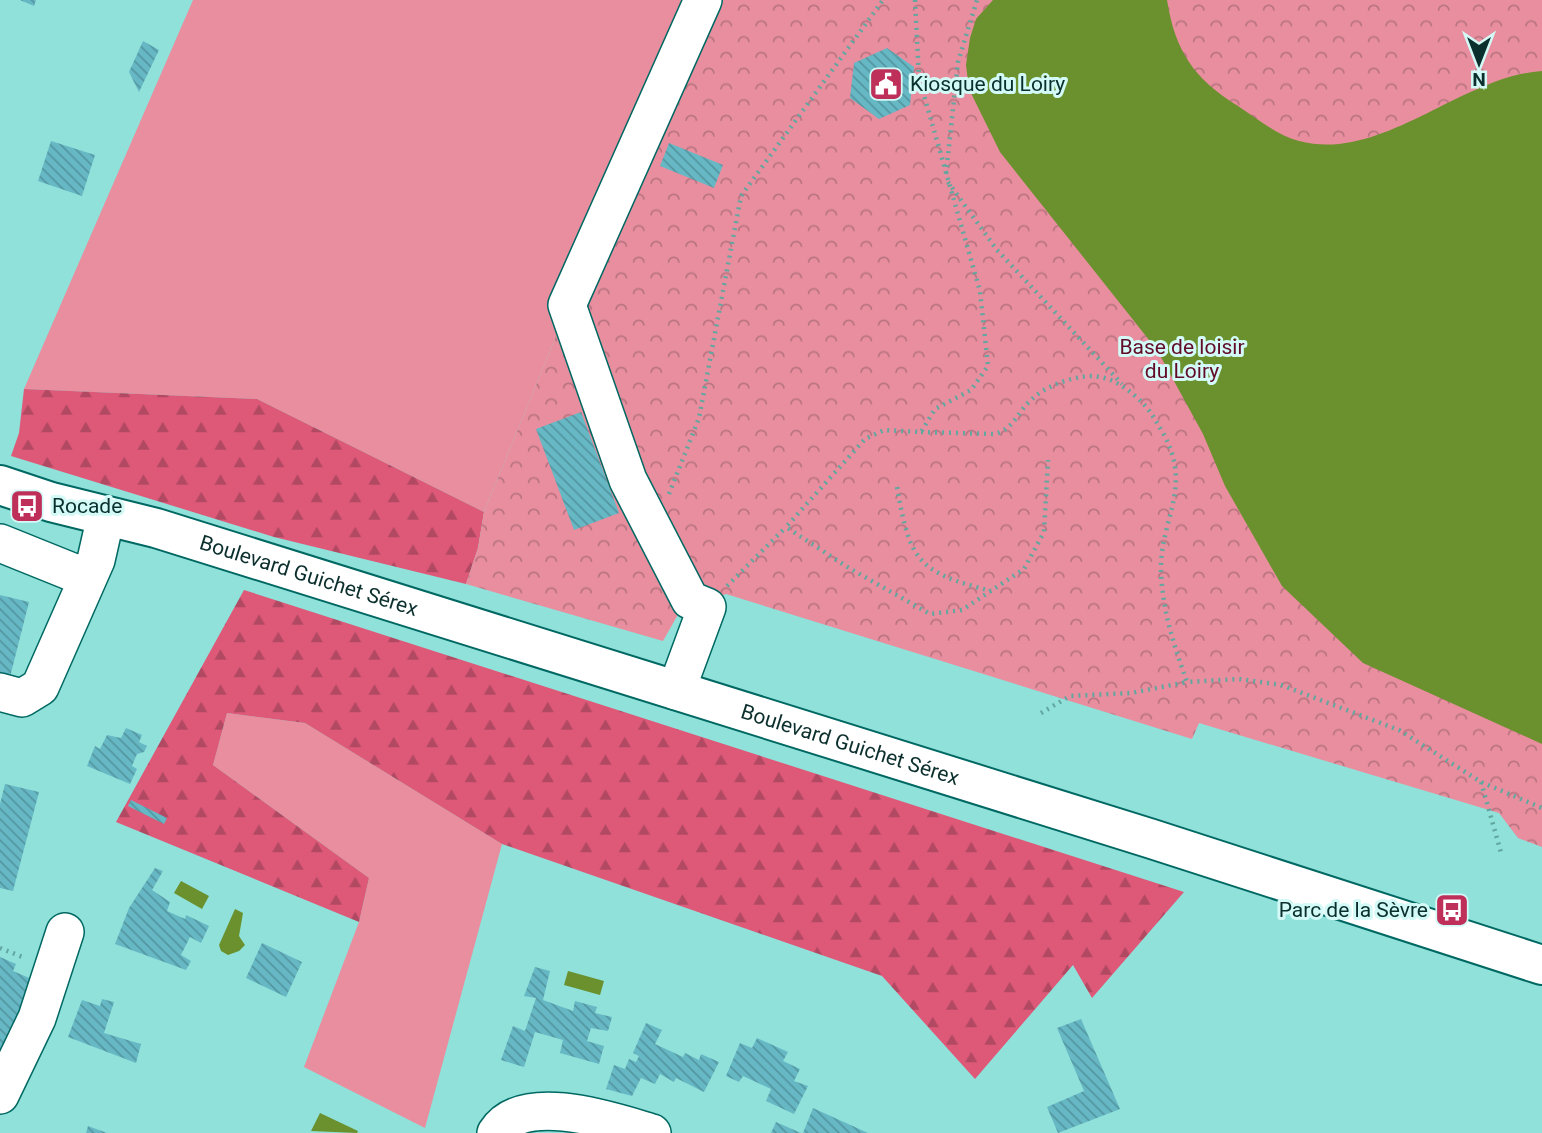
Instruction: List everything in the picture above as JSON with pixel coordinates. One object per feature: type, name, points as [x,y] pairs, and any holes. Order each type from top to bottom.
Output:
[{"type":"main road","name":"Boulevard Guichet Sérex","points":[[0,461],[108,500],[156,528]]},
{"type":"main road","name":"Boulevard Guichet Sérex","points":[[0,485],[156,528],[1152,839],[1542,965]]},
{"type":"lane","points":[[676,691],[707,607],[690,600],[628,480],[566,305],[703,0]]},
{"type":"lane","points":[[0,692],[22,698],[40,687],[96,560],[106,516]]},
{"type":"lane","points":[[0,543],[88,578]]},
{"type":"lane","points":[[0,1095],[37,1018],[65,932]]},
{"type":"lane","points":[[496,1133],[500,1126],[521,1116],[555,1110],[598,1117],[652,1133]]},
{"type":"path","points":[[655,531],[699,418],[741,195],[883,0]]},
{"type":"path","points":[[915,0],[919,78],[945,177],[980,292],[988,366],[971,390],[935,409],[921,432]]},
{"type":"path","points":[[977,0],[958,62],[945,177],[997,250],[1124,386],[1147,406],[1177,463],[1176,491],[1161,568],[1163,608],[1186,682]]},
{"type":"path","points":[[707,607],[786,527],[865,439],[884,430],[995,434],[1006,431],[1032,398],[1060,382],[1084,377],[1106,377],[1124,386]]},
{"type":"path","points":[[786,527],[849,568],[930,614],[962,610],[1024,569],[1044,532],[1048,460]]},
{"type":"path","points":[[897,487],[906,537],[920,560],[947,580],[990,592]]},
{"type":"path","points":[[1041,713],[1070,696],[1131,693],[1186,682],[1239,679],[1281,685],[1399,730],[1481,782],[1542,808]]},
{"type":"path","points":[[1481,782],[1502,856]]},
{"type":"green space","points":[[193,0],[694,0],[484,512],[257,399],[24,389]]},
{"type":"green space","name":"Base de loisir du Loiry","points":[[694,0],[1542,0],[1542,847],[1518,838],[1499,813],[1199,723],[1192,739],[726,594],[680,611],[663,641],[466,584],[478,548],[484,512]]},
{"type":"green space","points":[[24,389],[257,399],[484,512],[478,548],[466,584],[274,537],[11,456],[19,433]]},
{"type":"green space","points":[[244,590],[1184,892],[1092,998],[1073,965],[975,1079],[882,976],[502,844],[305,723],[227,713],[213,765],[369,878],[359,922],[116,822]]},
{"type":"green space","points":[[227,713],[305,723],[502,844],[425,1128],[304,1067],[359,922],[369,878],[213,765]]},
{"type":"shaded area","points":[[993,0],[1167,0],[1181,49],[1198,74],[1223,96],[1260,121],[1299,141],[1330,145],[1361,140],[1391,130],[1482,87],[1512,76],[1542,71],[1542,744],[1363,663],[1282,586],[1225,486],[1203,434],[1157,350],[1000,152],[969,89],[966,65],[976,19]]},
{"type":"shaded area","points":[[181,881],[209,896],[202,909],[174,893]]},
{"type":"shaded area","points":[[235,909],[243,913],[239,936],[245,945],[239,951],[228,955],[221,951],[219,945]]},
{"type":"shaded area","points":[[568,971],[604,981],[600,995],[564,985]]},
{"type":"shaded area","points":[[320,1113],[358,1131],[357,1133],[311,1131]]},
{"type":"building","points":[[20,0],[36,0],[34,6]]},
{"type":"building","points":[[143,41],[159,50],[139,92],[129,72]]},
{"type":"building","points":[[887,48],[914,67],[910,105],[879,119],[850,98],[854,63]]},
{"type":"building","points":[[51,141],[95,155],[82,196],[38,181]]},
{"type":"building","points":[[669,143],[723,165],[714,188],[660,166]]},
{"type":"building","points":[[581,412],[619,513],[574,530],[536,429]]},
{"type":"building","points":[[0,595],[29,602],[9,681],[0,679]]},
{"type":"building","points":[[126,728],[142,735],[139,742],[147,746],[144,752],[137,754],[132,766],[137,769],[130,784],[87,766],[95,746],[100,749],[107,735],[121,738]]},
{"type":"building","points":[[5,784],[39,792],[13,891],[0,888],[0,804]]},
{"type":"building","points":[[131,800],[167,818],[164,824],[128,806]]},
{"type":"building","points":[[155,868],[163,871],[152,890],[170,902],[167,911],[185,919],[186,915],[209,926],[201,943],[190,937],[181,955],[191,961],[186,970],[115,944],[129,908]]},
{"type":"building","points":[[262,943],[302,962],[286,997],[246,978]]},
{"type":"building","points":[[0,957],[16,964],[13,971],[34,980],[0,1061]]},
{"type":"building","points":[[535,967],[550,971],[543,1000],[573,1011],[575,1001],[597,1007],[595,1013],[612,1017],[608,1031],[591,1028],[587,1041],[604,1046],[599,1064],[560,1053],[563,1040],[535,1032],[524,1067],[501,1060],[513,1026],[525,1031],[536,998],[524,996]]},
{"type":"building","points":[[102,999],[114,1002],[104,1033],[141,1044],[136,1063],[68,1037],[82,1000],[100,1006]]},
{"type":"building","points":[[1081,1019],[1120,1109],[1058,1133],[1047,1107],[1084,1091],[1057,1028]]},
{"type":"building","points":[[646,1023],[662,1030],[655,1044],[683,1057],[685,1053],[699,1060],[701,1054],[719,1062],[704,1092],[676,1078],[674,1082],[660,1074],[655,1084],[641,1078],[632,1096],[606,1089],[614,1065],[625,1069],[629,1059],[636,1062],[639,1056],[633,1053]]},
{"type":"building","points":[[757,1038],[788,1052],[783,1061],[800,1069],[794,1081],[808,1086],[794,1114],[766,1101],[771,1089],[743,1076],[739,1082],[726,1076],[740,1043],[752,1048]]},
{"type":"building","points":[[813,1108],[868,1133],[803,1133]]},
{"type":"building","points":[[776,1122],[801,1133],[771,1133]]},
{"type":"building","points":[[88,1126],[107,1133],[86,1133]]},
{"type":"place","name":"Kiosque du Loiry","points":[[886,84]]},
{"type":"place","name":"Rocade","points":[[27,506]]},
{"type":"place","name":"Parc de la Sèvre","points":[[1452,910]]}]
